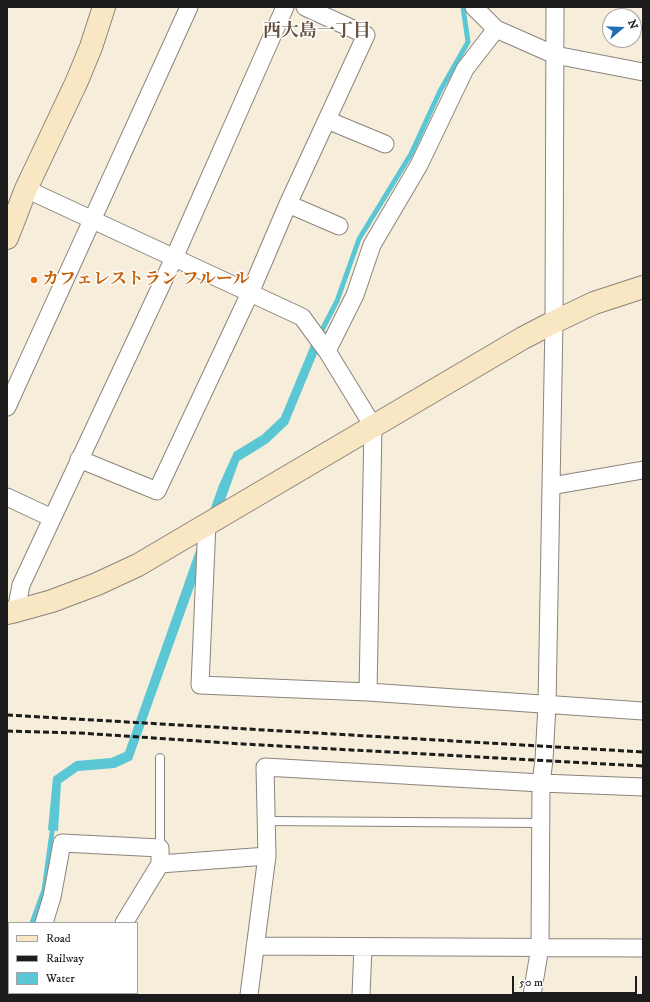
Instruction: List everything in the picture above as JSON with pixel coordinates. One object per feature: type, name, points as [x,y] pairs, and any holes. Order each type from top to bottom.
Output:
[{"type":"street","points":[[7,238],[26,189],[77,81],[91,47],[104,7]]},
{"type":"street","points":[[7,407],[189,7]]},
{"type":"street","points":[[12,612],[21,585],[174,258],[285,7]]},
{"type":"street","points":[[79,459],[157,491],[250,293],[288,204],[366,35],[305,7]]},
{"type":"street","points":[[474,7],[496,29],[555,55],[643,72]]},
{"type":"street","points":[[532,995],[540,947],[541,783],[544,760],[547,705],[554,322],[555,7]]},
{"type":"street","points":[[327,352],[355,295],[372,245],[419,165],[465,69],[496,29]]},
{"type":"street","points":[[327,120],[385,144]]},
{"type":"street","points":[[26,189],[302,317],[327,352],[372,426],[368,692]]},
{"type":"street","points":[[288,204],[339,226]]},
{"type":"street","points":[[12,612],[52,601],[97,584],[138,565],[523,338],[594,304],[643,286]]},
{"type":"street","points":[[551,486],[643,470]]},
{"type":"street","points":[[7,497],[52,518]]},
{"type":"street","points":[[207,523],[200,685],[368,692],[643,711]]},
{"type":"street","points":[[249,995],[267,856],[264,767],[541,783],[643,787]]},
{"type":"street","points":[[44,922],[52,897],[62,843],[160,856],[267,856]]},
{"type":"street","points":[[125,922],[160,856]]},
{"type":"street","points":[[255,946],[643,948]]},
{"type":"street","points":[[361,995],[363,947]]},
{"type":"lane","points":[[160,758],[160,856]]},
{"type":"lane","points":[[266,821],[540,823]]},
{"type":"water","points":[[318,328],[326,332],[288,424],[268,443],[239,461],[132,760],[115,768],[78,771],[61,783],[58,831],[48,830],[53,777],[76,761],[111,758],[125,752],[219,485],[234,452],[262,435],[281,417]]},
{"type":"waterway","points":[[322,330],[337,301],[359,239],[411,154],[440,91],[468,42],[463,7]]},
{"type":"waterway","points":[[32,922],[44,890],[53,825]]},
{"type":"railway","points":[[7,715],[643,752]]},
{"type":"railway","points":[[7,731],[80,733],[243,744],[643,766]]},
{"type":"place","name":"カフェレストラン フルール","points":[[34,280]]},
{"type":"district","name":"西大島一丁目","points":[[317,32]]}]
